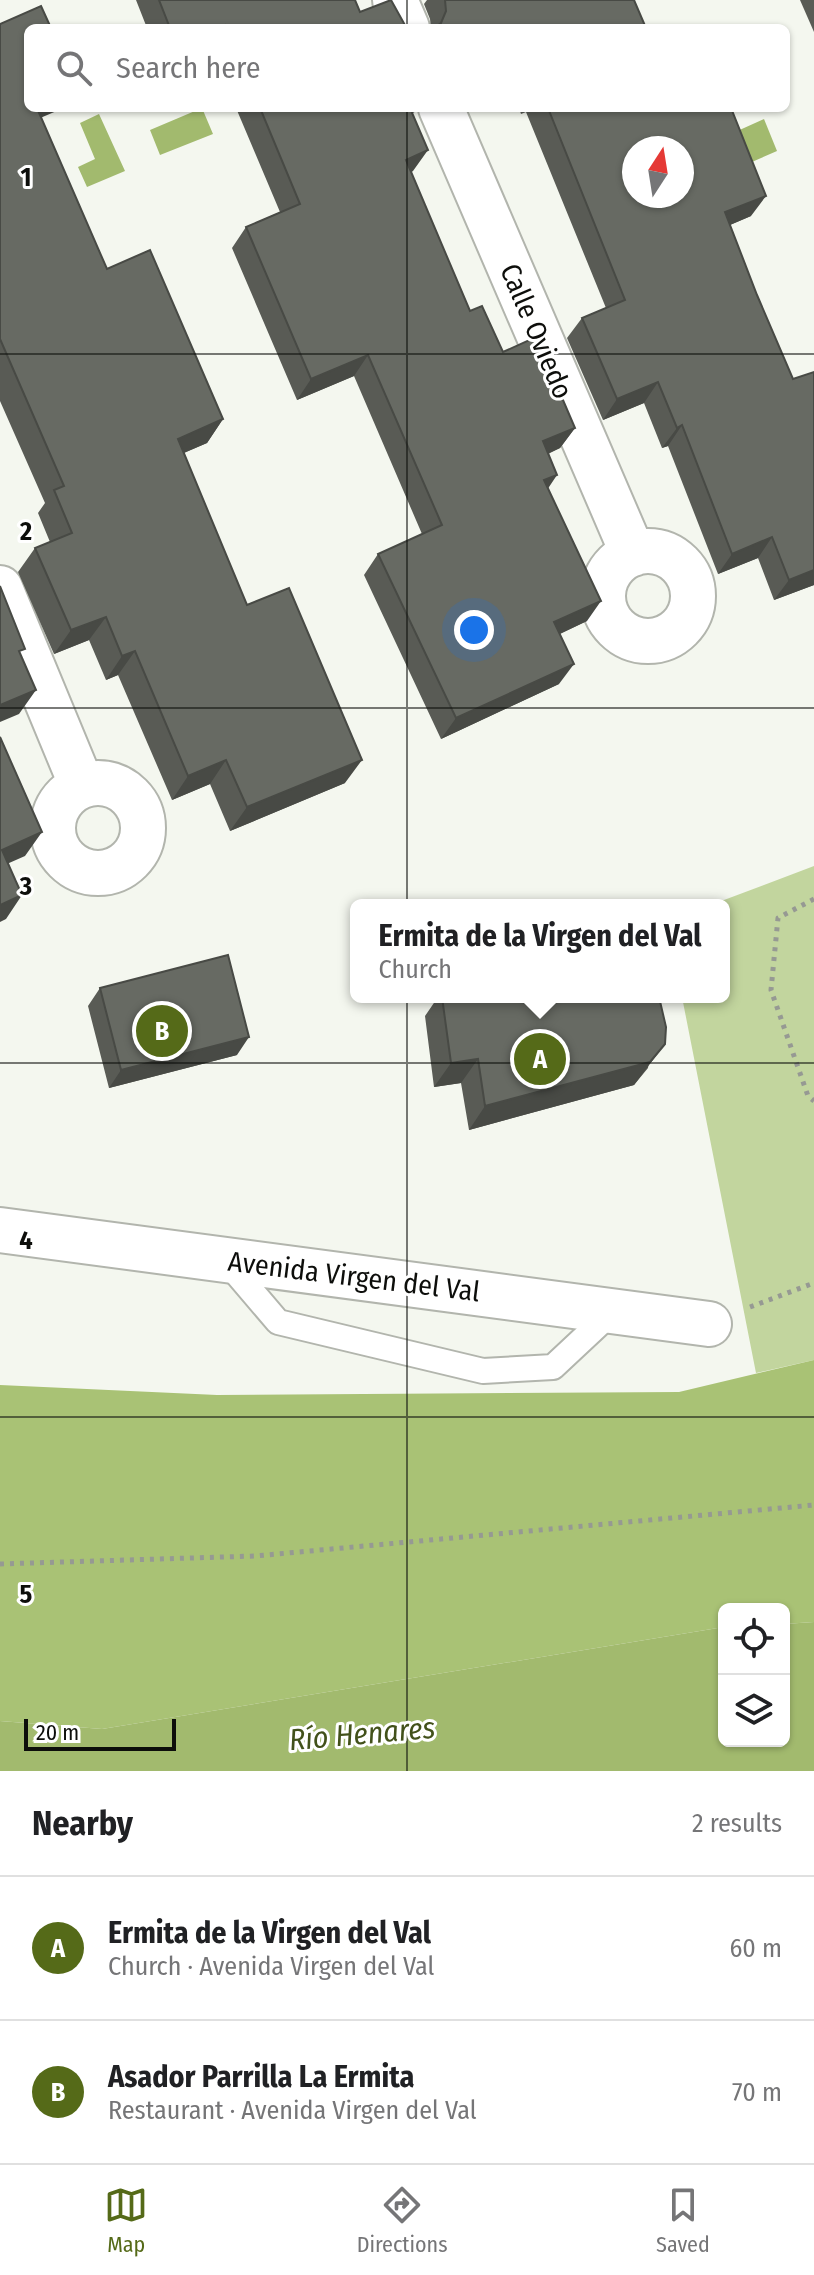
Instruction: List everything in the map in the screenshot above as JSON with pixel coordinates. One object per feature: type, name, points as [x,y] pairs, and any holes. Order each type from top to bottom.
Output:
[{"type":"street","points":[[395,0],[405,24]]},
{"type":"street","name":"Calle Oviedo","points":[[443,112],[633,554]]},
{"type":"street","points":[[0,588],[82,786]]},
{"type":"street","name":"Avenida Virgen del Val","points":[[0,1230],[709,1324]]},
{"type":"lane","points":[[224,1259],[278,1322],[483,1371],[553,1367],[614,1310]]},
{"type":"path","points":[[814,899],[778,918],[771,990],[808,1096],[814,1101]]},
{"type":"path","points":[[709,1324],[814,1283]]},
{"type":"path","points":[[0,1564],[255,1556],[814,1505]]},
{"type":"shaded area","points":[[814,866],[814,1360],[756,1373],[683,1003],[730,1003],[730,899],[727,899]]},
{"type":"shaded area","points":[[814,1360],[814,1622],[790,1624],[790,1603],[718,1603],[718,1628],[102,1729],[0,1721],[0,1385],[217,1395],[679,1392]]},
{"type":"water","points":[[193,112],[204,112],[213,134],[160,155],[150,130]]},
{"type":"water","points":[[99,114],[125,171],[87,187],[78,167],[95,159],[80,123]]},
{"type":"water","points":[[764,119],[777,151],[738,168],[724,137]]},
{"type":"water","name":"Río Henares","points":[[814,1622],[814,1771],[0,1771],[0,1721],[102,1729],[718,1628],[718,1747],[790,1747],[790,1624]]},
{"type":"building","points":[[159,0],[355,0],[360,12],[391,0],[404,24],[168,24]]},
{"type":"building","points":[[445,0],[634,0],[644,24],[440,24],[446,11]]},
{"type":"building","points":[[41,6],[49,24],[24,24],[24,112],[39,112],[107,269],[150,250],[223,419],[178,439],[247,605],[289,588],[362,760],[247,807],[226,760],[188,776],[135,651],[122,656],[106,617],[71,630],[35,548],[72,533],[54,490],[64,486],[0,339],[0,24]]},
{"type":"building","points":[[262,112],[412,112],[428,150],[406,160],[470,311],[482,306],[503,352],[536,337],[575,428],[543,441],[557,475],[544,480],[601,601],[554,622],[574,664],[456,718],[378,554],[442,525],[368,355],[311,379],[246,227],[300,204]]},
{"type":"building","points":[[550,112],[733,112],[766,196],[725,212],[793,379],[814,372],[814,570],[789,580],[772,537],[732,554],[682,425],[677,428],[658,382],[617,399],[582,318],[625,300]]},
{"type":"building","points":[[0,586],[25,649],[19,651],[36,690],[0,705]]},
{"type":"building","points":[[0,737],[42,832],[2,850],[22,895],[0,905]]},
{"type":"building","points":[[228,955],[249,1037],[121,1070],[100,988]]},
{"type":"building","points":[[443,1003],[660,1003],[666,1027],[665,1044],[650,1062],[485,1106],[478,1059],[451,1063]]},
{"type":"place","name":"Asador Parrilla La Ermita","points":[[162,1031]]},
{"type":"place","name":"Ermita de la Virgen del Val","points":[[540,1059]]}]
